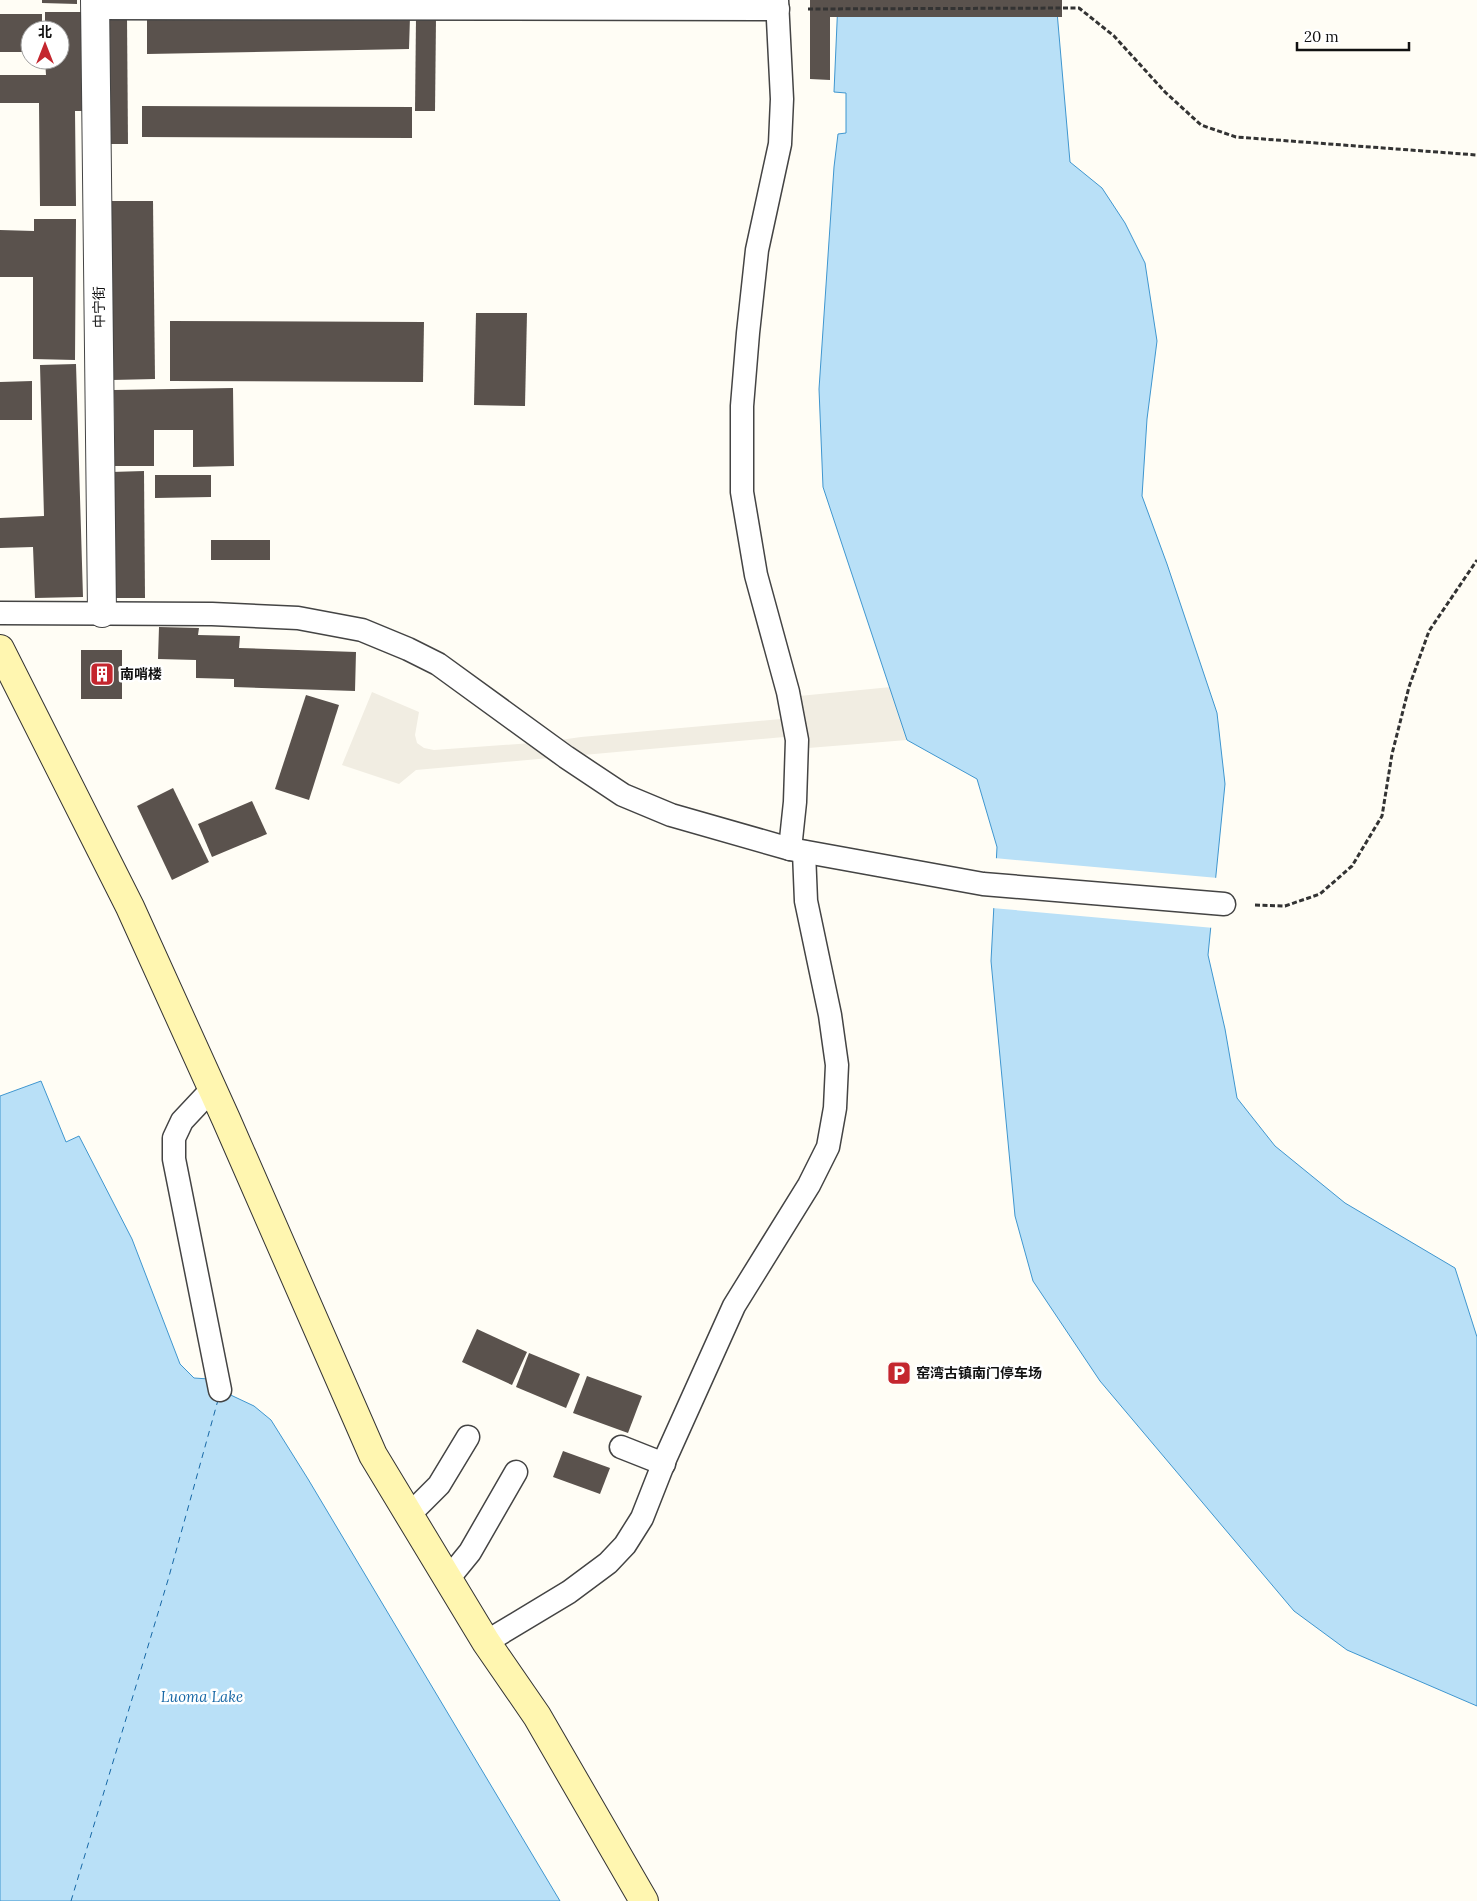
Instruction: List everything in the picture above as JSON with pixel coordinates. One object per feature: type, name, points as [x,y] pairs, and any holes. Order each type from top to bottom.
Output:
[{"type":"street","name":"中宁街","points":[[95,4],[102,614]]},
{"type":"street","points":[[0,650],[130,908],[373,1455],[486,1642],[537,1716],[644,1901]]},
{"type":"lane","points":[[95,4],[777,4],[782,99],[780,144],[757,250],[742,406],[742,492],[756,575],[788,692],[797,740],[795,802],[797,851],[830,1015],[837,1065],[835,1108],[828,1147],[809,1185],[734,1306],[642,1518],[625,1546],[608,1563],[569,1592],[486,1642]]},
{"type":"lane","points":[[0,614],[212,614],[298,618],[362,630],[408,648],[438,664],[573,762],[623,795],[672,815],[797,851],[983,884],[1224,904]]},
{"type":"lane","points":[[212,1090],[182,1121],[174,1138],[174,1159],[220,1390]]},
{"type":"lane","points":[[410,1515],[438,1485],[468,1437]]},
{"type":"lane","points":[[621,1447],[664,1464]]},
{"type":"lane","points":[[448,1579],[470,1552],[516,1472]]},
{"type":"path","points":[[777,4],[1078,8],[1114,36],[1165,92],[1201,125],[1236,137],[1477,155]]},
{"type":"path","points":[[1224,904],[1285,906],[1320,894],[1352,866],[1382,816],[1392,754],[1409,687],[1429,631],[1477,560]]},
{"type":"shaded area","points":[[891,687],[907,740],[796,749],[795,736],[416,770],[399,784],[342,765],[372,692],[419,712],[415,735],[417,743],[424,748],[434,750],[546,742],[581,737],[792,718],[789,697]]},
{"type":"water","points":[[838,0],[1056,0],[1070,162],[1102,188],[1125,223],[1145,263],[1157,341],[1147,419],[1142,496],[1217,713],[1225,784],[1208,955],[1225,1029],[1237,1098],[1275,1146],[1345,1203],[1455,1268],[1477,1337],[1477,1706],[1347,1650],[1294,1611],[1100,1381],[1033,1281],[1015,1216],[991,961],[997,847],[977,779],[907,740],[823,487],[819,389],[834,167],[838,134],[846,133],[846,93],[834,92]]},
{"type":"water","name":"Luoma Lake","points":[[41,1081],[66,1142],[79,1136],[132,1239],[180,1364],[194,1378],[209,1379],[220,1390],[254,1406],[271,1420],[560,1901],[0,1901],[0,1096]]},
{"type":"pier","points":[[994,858],[1218,878],[1214,928],[992,908]]},
{"type":"building","points":[[42,0],[77,0],[77,4],[42,3]]},
{"type":"building","points":[[810,0],[1062,0],[1062,17],[830,17],[830,80],[810,79]]},
{"type":"building","points":[[45,12],[81,12],[82,111],[75,111],[76,206],[40,206],[39,103],[0,103],[0,75],[46,75],[46,70],[70,70],[70,20],[45,20]]},
{"type":"building","points":[[0,14],[42,14],[42,20],[20,20],[20,52],[0,52]]},
{"type":"building","points":[[410,16],[409,49],[147,54],[147,18]]},
{"type":"building","points":[[127,18],[128,144],[103,144],[101,19]]},
{"type":"building","points":[[416,18],[436,18],[435,111],[415,111]]},
{"type":"building","points":[[142,106],[412,107],[412,138],[142,137]]},
{"type":"building","points":[[108,201],[153,201],[155,379],[112,380]]},
{"type":"building","points":[[34,219],[76,219],[75,360],[33,359],[33,277],[0,277],[0,230],[34,231]]},
{"type":"building","points":[[476,313],[527,313],[525,406],[474,405]]},
{"type":"building","points":[[170,321],[424,322],[423,382],[170,381]]},
{"type":"building","points":[[76,364],[83,597],[35,598],[33,547],[0,548],[0,518],[44,516],[40,365]]},
{"type":"building","points":[[32,381],[32,420],[0,420],[0,382]]},
{"type":"building","points":[[233,388],[234,466],[193,467],[193,430],[154,430],[154,466],[115,466],[114,390]]},
{"type":"building","points":[[144,471],[145,598],[113,598],[111,472]]},
{"type":"building","points":[[155,475],[211,475],[211,497],[155,498]]},
{"type":"building","points":[[211,540],[270,540],[270,560],[211,560]]},
{"type":"building","points":[[159,627],[199,628],[198,635],[240,636],[239,648],[356,652],[355,691],[234,687],[234,679],[196,678],[196,660],[158,659]]},
{"type":"building","name":"南哨楼","points":[[81,650],[122,650],[122,699],[81,699]]},
{"type":"building","points":[[306,695],[339,705],[309,800],[275,789]]},
{"type":"building","points":[[173,788],[209,862],[172,880],[137,806]]},
{"type":"building","points":[[252,801],[267,834],[212,857],[198,824]]},
{"type":"building","points":[[477,1329],[527,1352],[512,1385],[462,1362]]},
{"type":"building","points":[[529,1353],[580,1374],[566,1408],[516,1387]]},
{"type":"building","points":[[587,1376],[642,1396],[628,1433],[573,1413]]},
{"type":"building","points":[[563,1451],[610,1468],[600,1494],[553,1477]]},
{"type":"ferry route","points":[[71,1901],[168,1580],[218,1400]]},
{"type":"place","name":"南哨楼","points":[[102,674]]},
{"type":"place","name":"窑湾古镇南门停车场","points":[[899,1373]]}]
